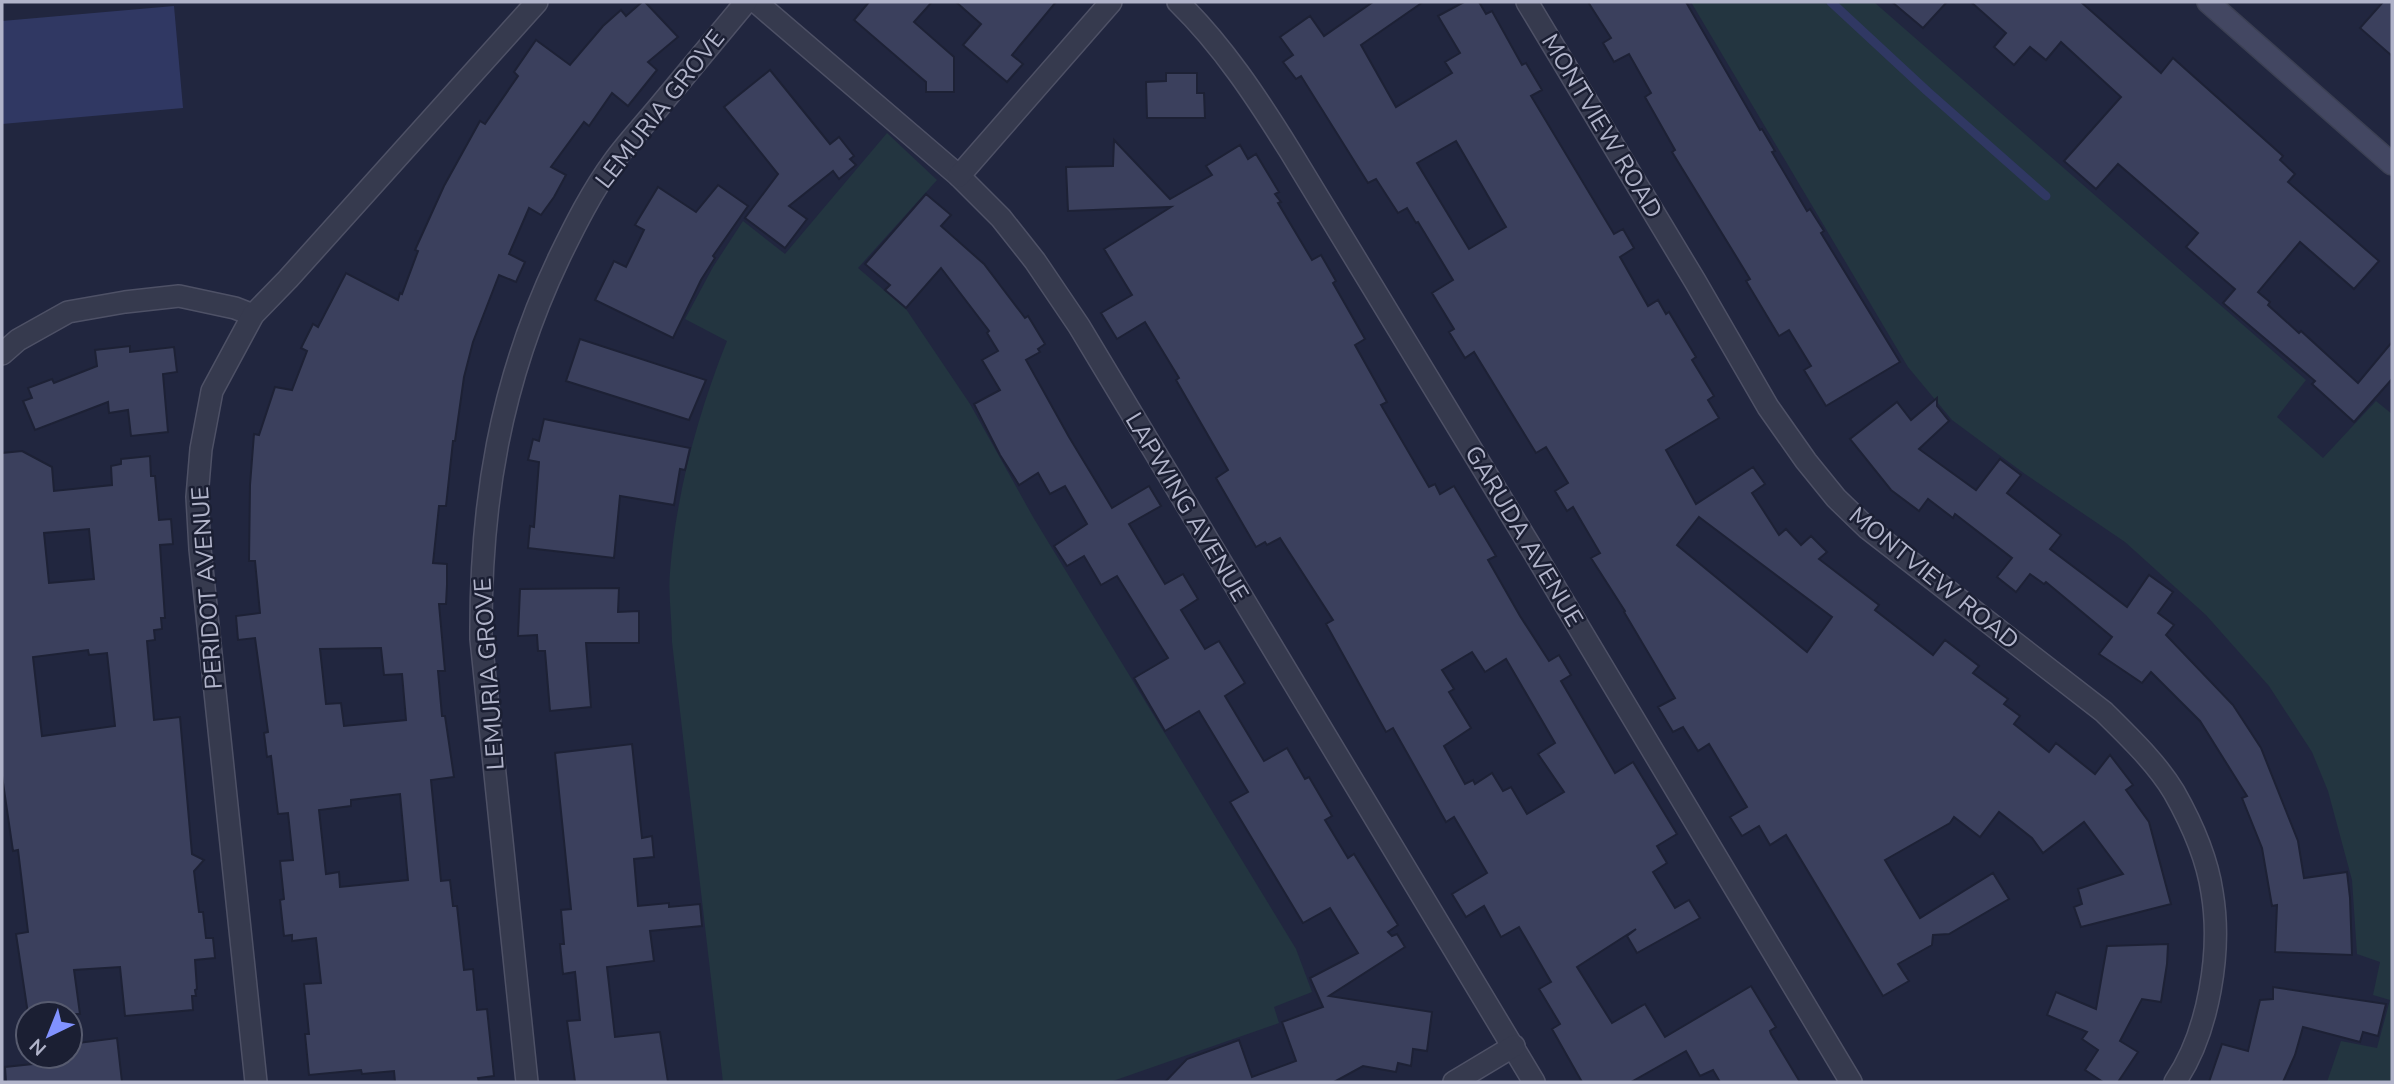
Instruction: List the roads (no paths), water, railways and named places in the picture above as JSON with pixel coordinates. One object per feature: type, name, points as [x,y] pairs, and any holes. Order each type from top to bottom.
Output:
[{"type":"street","name":"PERIDOT AVENUE","points":[[257,1082],[200,549],[197,498],[201,449],[212,391],[253,315],[298,269],[537,2]]},
{"type":"street","name":"LEMURIA GROVE","points":[[527,1082],[481,639],[481,574],[488,498],[502,416],[523,345],[549,278],[592,196],[613,161],[746,2]]},
{"type":"street","name":"LAPWING AVENUE","points":[[756,2],[958,176],[1001,218],[1035,261],[1079,326],[1534,1082]]},
{"type":"street","points":[[958,176],[1111,2]]},
{"type":"street","name":"GARUDA AVENUE","points":[[1178,2],[1199,23],[1254,93],[1525,537],[1851,1082]]},
{"type":"street","name":"MONTVIEW ROAD","points":[[1527,2],[1768,407],[1805,461],[1836,498],[1867,528],[2104,712],[2137,746],[2173,790],[2195,837],[2212,890],[2215,925],[2211,985],[2201,1028],[2175,1082]]},
{"type":"street","points":[[2208,2],[2392,164]]},
{"type":"street","points":[[2,354],[18,340],[68,312],[125,302],[179,296],[235,308],[253,315]]},
{"type":"street","points":[[1454,1082],[1514,1046]]},
{"type":"water","points":[[174,6],[183,108],[2,124],[2,21]]},
{"type":"waterway","points":[[1831,2],[2046,196]]}]
